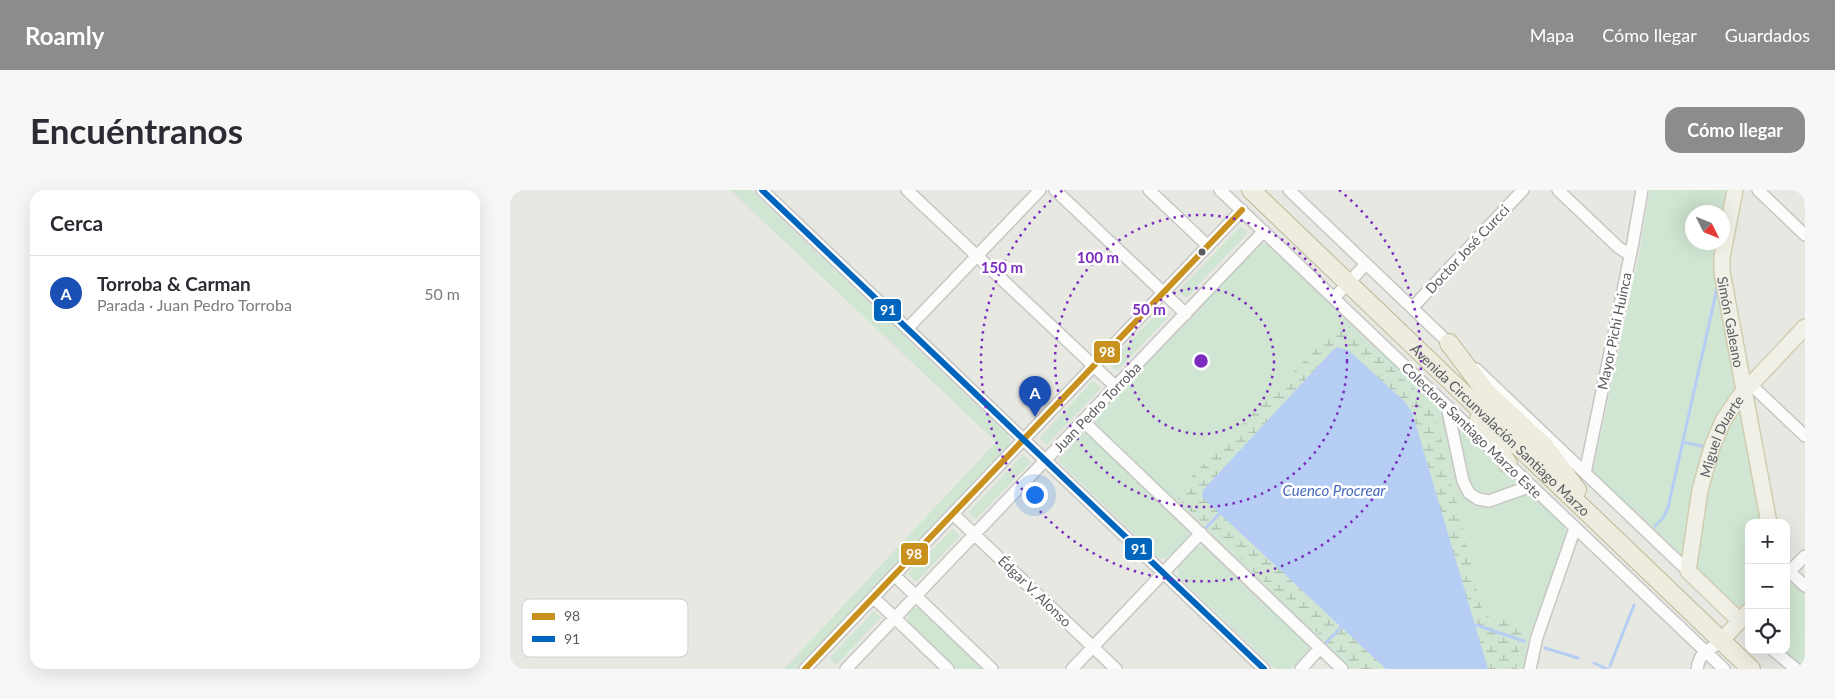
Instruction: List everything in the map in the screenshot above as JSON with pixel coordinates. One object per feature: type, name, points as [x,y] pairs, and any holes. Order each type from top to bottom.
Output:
[{"type":"highway","name":"Avenida Circunvalación Santiago Marzo","points":[[1251,190],[1356,275],[1383,317],[1724,638],[1764,669]]},
{"type":"highway","name":"Avenida Circunvalación Santiago Marzo","points":[[1265,190],[1356,275],[1577,490],[1724,638],[1751,669]]},
{"type":"highway","points":[[1383,317],[1418,360],[1482,422],[1508,464]]},
{"type":"highway","points":[[1449,343],[1485,390],[1545,447],[1577,490]]},
{"type":"main road","name":"Simón Galeano","points":[[1735,190],[1721,267],[1745,384],[1768,519]]},
{"type":"main road","name":"Miguel Duarte","points":[[1688,571],[1699,496],[1708,462],[1725,418],[1745,384],[1805,327]]},
{"type":"main road","points":[[1688,571],[1745,619]]},
{"type":"main road","points":[[1724,638],[1745,621]]},
{"type":"street","points":[[907,190],[1116,387]]},
{"type":"street","points":[[907,329],[1040,190]]},
{"type":"street","points":[[1055,190],[1186,314]]},
{"type":"street","points":[[1149,190],[1208,246]]},
{"type":"street","name":"Colectora Santiago Marzo Este","points":[[1220,190],[1576,528],[1719,667]]},
{"type":"street","name":"Doctor José Curcci","points":[[1412,308],[1523,190]]},
{"type":"street","points":[[1558,190],[1618,247],[1630,255]]},
{"type":"street","name":"Mayor Pichi Huinca","points":[[1585,473],[1642,190]]},
{"type":"street","points":[[1758,190],[1805,234]]},
{"type":"street","points":[[1292,191],[1356,275],[1412,308],[1688,571]]},
{"type":"street","points":[[768,192],[907,329],[1264,669]]},
{"type":"street","points":[[822,669],[809,665],[1242,210]]},
{"type":"street","name":"Juan Pedro Torroba","points":[[846,669],[1264,232]]},
{"type":"street","points":[[1334,298],[1356,275]]},
{"type":"street","points":[[1745,384],[1805,436]]},
{"type":"street","points":[[1447,406],[1463,481],[1469,493],[1478,499],[1489,501],[1531,486]]},
{"type":"street","points":[[1084,421],[1342,669]]},
{"type":"street","name":"Édgar V. Alonso","points":[[953,514],[1116,669]]},
{"type":"street","points":[[1530,669],[1536,637],[1576,528]]},
{"type":"street","points":[[1072,669],[1201,533]]},
{"type":"street","points":[[1790,571],[1805,556]]},
{"type":"street","points":[[894,575],[992,669]]},
{"type":"street","points":[[1790,575],[1805,586]]},
{"type":"street","points":[[873,597],[948,669]]},
{"type":"street","points":[[1697,669],[1704,651],[1724,638]]},
{"type":"street","points":[[1719,667],[1724,638]]},
{"type":"street","points":[[1301,669],[1320,648]]},
{"type":"street","points":[[1778,654],[1796,669]]},
{"type":"green space","points":[[730,190],[751,190],[1008,435],[1011,441],[1009,447],[797,669],[784,669],[996,442]]},
{"type":"green space","points":[[1650,190],[1728,190],[1725,205],[1685,205],[1685,250],[1719,250],[1737,388],[1721,412],[1683,557],[1596,477],[1593,471],[1640,249]]},
{"type":"green space","points":[[1241,226],[1248,233],[1186,298],[1178,291]]},
{"type":"green space","points":[[1268,245],[1441,409],[1458,435],[1460,427],[1519,484],[1518,496],[1529,496],[1535,499],[1563,525],[1566,536],[1529,638],[1524,669],[1516,669],[1524,625],[1483,615],[1434,408],[1174,495],[1355,669],[1347,669],[1329,652],[1329,646],[1323,640],[1317,641],[1208,536],[1208,530],[1204,526],[1198,526],[1093,424],[1095,416],[1257,246]]},
{"type":"green space","points":[[1162,308],[1170,315],[1117,371],[1109,364]]},
{"type":"green space","name":"Cuenco Procrear","points":[[1343,321],[1434,408],[1483,615],[1524,625],[1516,669],[1355,669],[1174,495]]},
{"type":"green space","points":[[1093,381],[1101,388],[1047,445],[1039,438]]},
{"type":"green space","points":[[1737,408],[1740,408],[1762,519],[1745,519],[1745,604],[1739,607],[1734,607],[1695,569],[1702,509],[1720,442]]},
{"type":"green space","points":[[1083,430],[1190,530],[1188,536],[1167,558],[1159,558],[1059,462],[1059,454]]},
{"type":"green space","points":[[1023,454],[1031,462],[976,519],[969,512]]},
{"type":"green space","points":[[953,529],[960,536],[916,582],[908,574]]},
{"type":"green space","points":[[1204,544],[1310,646],[1309,650],[1291,669],[1275,669],[1178,576],[1178,568],[1196,548]]},
{"type":"green space","points":[[1790,583],[1795,584],[1805,593],[1805,669],[1787,654],[1790,654]]},
{"type":"green space","points":[[915,608],[921,608],[986,669],[956,669],[908,623],[908,613]]},
{"type":"green space","points":[[874,611],[881,618],[836,665],[829,658]]},
{"type":"water","name":"Cuenco Procrear","points":[[1338,347],[1348,350],[1403,400],[1412,412],[1488,669],[1386,669],[1202,497],[1203,490],[1333,350]]},
{"type":"waterway","points":[[1655,526],[1663,518],[1668,508],[1718,284]]},
{"type":"waterway","points":[[1683,442],[1706,447]]},
{"type":"waterway","points":[[1203,531],[1219,514]]},
{"type":"waterway","points":[[1610,666],[1634,605]]},
{"type":"waterway","points":[[1476,625],[1524,641]]},
{"type":"waterway","points":[[1323,646],[1341,627]]},
{"type":"waterway","points":[[1545,648],[1578,658]]},
{"type":"waterway","points":[[1594,663],[1607,669]]},
{"type":"transit line","name":"91","points":[[762,190],[1264,669]]},
{"type":"transit line","name":"98","points":[[805,669],[1242,210]]},
{"type":"place","name":"Torroba & Carman","points":[[1035,417]]}]
